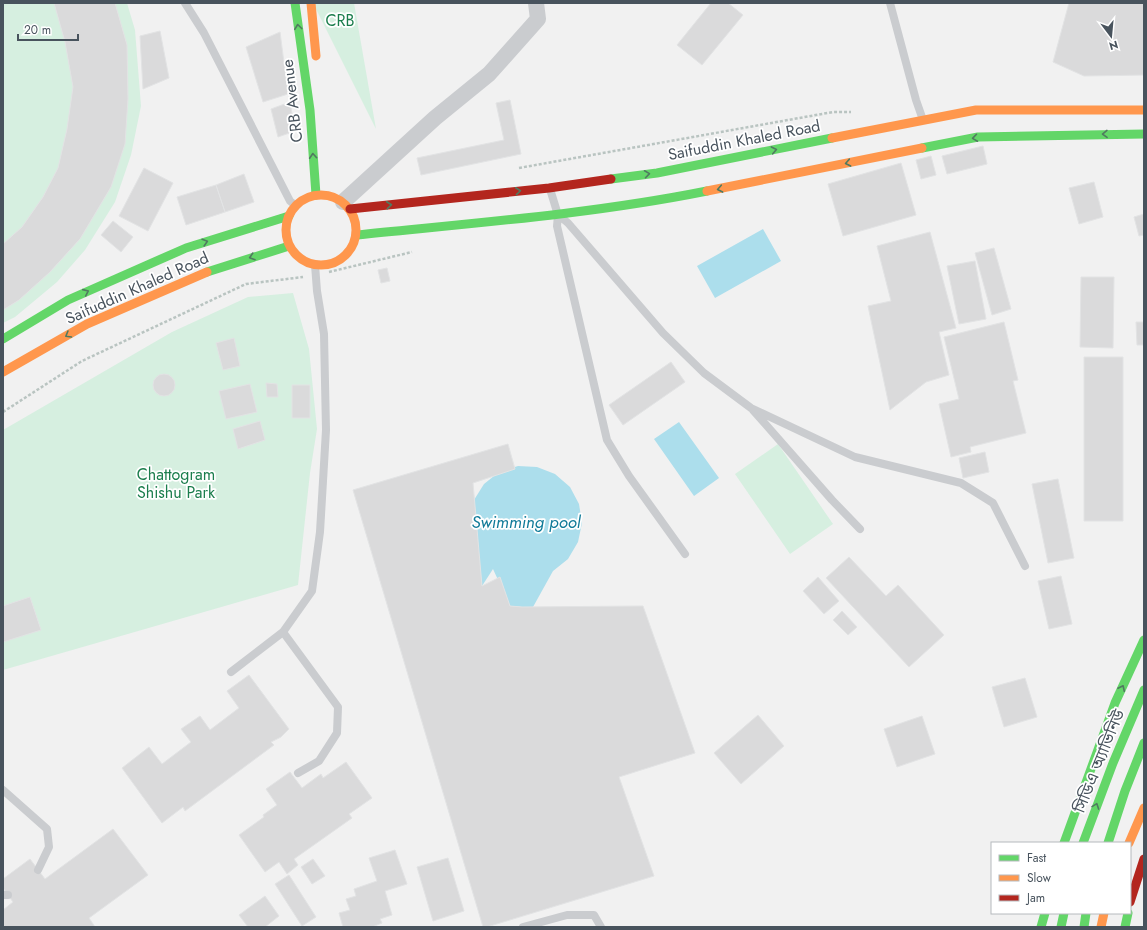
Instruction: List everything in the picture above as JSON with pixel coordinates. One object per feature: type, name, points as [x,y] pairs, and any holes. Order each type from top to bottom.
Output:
[{"type":"main road","name":"CRB Avenue","points":[[295,3],[310,110],[316,195]]},
{"type":"main road","name":"CRB Avenue","points":[[311,3],[317,68]]},
{"type":"main road","name":"Saifuddin Khaled Road","points":[[346,206],[550,188],[657,173],[976,110],[1144,110]]},
{"type":"main road","points":[[357,235],[558,215],[662,200],[978,137],[1144,134]]},
{"type":"main road","points":[[326,182],[328,196]]},
{"type":"main road","points":[[316,195],[328,196],[346,206],[354,217],[357,226],[357,235],[352,250],[341,260],[324,266],[315,265],[300,259],[289,246],[286,236],[286,226],[289,216],[296,206],[305,199],[316,195]]},
{"type":"main road","name":"Saifuddin Khaled Road","points":[[3,339],[68,300],[179,251],[289,216]]},
{"type":"main road","name":"Saifuddin Khaled Road","points":[[3,372],[87,324],[198,275],[289,246]]},
{"type":"main road","points":[[1064,842],[1115,703],[1144,640]]},
{"type":"main road","name":"সিডিএ অ্যাভিনিউ","points":[[1083,842],[1113,763],[1144,690]]},
{"type":"main road","points":[[1108,842],[1125,791],[1144,743]]},
{"type":"main road","points":[[1129,842],[1144,808]]},
{"type":"main road","points":[[1131,899],[1144,859]]},
{"type":"main road","points":[[1041,927],[1045,914]]},
{"type":"main road","points":[[1061,927],[1064,914]]},
{"type":"main road","points":[[1084,927],[1086,914]]},
{"type":"main road","points":[[1101,927],[1104,914]]},
{"type":"main road","points":[[1125,927],[1128,914]]},
{"type":"street","points":[[346,206],[435,118],[489,74],[538,19],[536,3]]},
{"type":"lane","points":[[186,3],[204,33],[290,201],[296,206]]},
{"type":"lane","points":[[890,3],[923,121]]},
{"type":"lane","points":[[550,188],[558,215],[557,226],[607,440],[628,476],[685,554]]},
{"type":"lane","points":[[558,215],[568,223],[663,333],[704,373],[751,408],[855,457],[961,483],[993,503],[1025,566]]},
{"type":"lane","points":[[231,672],[283,632],[312,591],[320,532],[326,430],[324,334],[317,291],[315,265]]},
{"type":"lane","points":[[751,408],[832,500],[860,529]]},
{"type":"lane","points":[[283,632],[338,707],[337,733],[319,761],[298,773]]},
{"type":"lane","points":[[3,790],[47,829],[49,847],[38,870]]},
{"type":"lane","points":[[523,927],[567,915],[594,915],[601,927]]},
{"type":"green space","points":[[3,3],[54,3],[65,42],[73,87],[67,129],[58,168],[43,197],[22,227],[3,244]]},
{"type":"green space","points":[[115,3],[127,3],[135,30],[141,106],[131,155],[115,202],[85,250],[57,282],[15,317],[3,323],[3,310],[19,300],[50,272],[80,239],[111,187],[128,99],[127,45]]},
{"type":"green space","name":"CRB","points":[[313,3],[354,3],[376,129]]},
{"type":"green space","name":"Chattogram Shishu Park","points":[[293,293],[309,349],[317,429],[310,473],[298,585],[3,670],[3,430],[172,332],[248,297]]},
{"type":"green space","points":[[778,444],[833,524],[790,554],[735,474]]},
{"type":"water","points":[[763,229],[781,261],[715,298],[697,266]]},
{"type":"water","points":[[679,422],[719,478],[694,496],[654,439]]},
{"type":"water","name":"Swimming pool","points":[[518,466],[537,467],[555,474],[570,487],[579,504],[582,523],[578,542],[568,559],[553,571],[533,607],[510,606],[493,569],[482,586],[471,538],[474,500],[484,484],[499,472]]},
{"type":"building","points":[[54,3],[115,3],[127,45],[128,99],[125,144],[111,187],[80,239],[50,272],[19,300],[3,310],[3,244],[22,227],[43,197],[58,168],[67,129],[73,87],[65,42]]},
{"type":"building","points":[[711,3],[728,3],[743,15],[702,65],[677,45]]},
{"type":"building","points":[[1069,3],[1144,3],[1144,75],[1084,76],[1053,62]]},
{"type":"building","points":[[160,31],[169,78],[143,89],[140,36]]},
{"type":"building","points":[[280,32],[288,94],[263,102],[246,47]]},
{"type":"building","points":[[510,100],[521,154],[421,175],[417,158],[504,140],[496,103]]},
{"type":"building","points":[[290,102],[295,131],[278,137],[271,109]]},
{"type":"building","points":[[983,146],[987,164],[947,174],[942,156]]},
{"type":"building","points":[[931,156],[936,175],[921,179],[916,160]]},
{"type":"building","points":[[901,163],[916,215],[843,236],[828,184]]},
{"type":"building","points":[[144,168],[173,183],[148,231],[119,216]]},
{"type":"building","points":[[244,174],[254,202],[225,212],[216,185]]},
{"type":"building","points":[[1094,182],[1103,217],[1079,224],[1069,188]]},
{"type":"building","points":[[216,185],[225,212],[186,225],[177,197]]},
{"type":"building","points":[[1144,214],[1144,235],[1139,236],[1134,217]]},
{"type":"building","points":[[113,221],[133,237],[121,252],[101,235]]},
{"type":"building","points":[[930,232],[956,328],[939,332],[949,375],[926,382],[890,410],[868,306],[891,301],[877,246]]},
{"type":"building","points":[[994,248],[1011,309],[992,315],[975,253]]},
{"type":"building","points":[[975,261],[986,319],[959,324],[947,266]]},
{"type":"building","points":[[387,268],[390,281],[381,283],[378,270]]},
{"type":"building","points":[[1081,277],[1114,277],[1113,348],[1080,347]]},
{"type":"building","points":[[1004,322],[1018,380],[1013,381],[1026,433],[970,447],[971,452],[951,457],[939,404],[959,399],[944,337]]},
{"type":"building","points":[[1136,322],[1144,322],[1144,345],[1137,345]]},
{"type":"building","points":[[234,338],[240,366],[223,370],[216,343]]},
{"type":"building","points":[[1084,357],[1123,357],[1123,521],[1084,521]]},
{"type":"building","points":[[671,362],[685,382],[623,425],[609,405]]},
{"type":"building","points":[[164,374],[168,375],[174,381],[174,389],[168,395],[164,396],[160,395],[154,389],[153,385],[154,381],[160,375]]},
{"type":"building","points":[[266,383],[277,384],[278,397],[267,397]]},
{"type":"building","points":[[250,384],[257,412],[226,419],[219,391]]},
{"type":"building","points":[[292,385],[310,385],[310,418],[292,418]]},
{"type":"building","points":[[260,421],[265,440],[238,449],[233,429]]},
{"type":"building","points":[[508,444],[515,469],[473,483],[482,586],[500,577],[510,606],[643,606],[695,753],[619,777],[654,876],[483,927],[353,490]]},
{"type":"building","points":[[985,452],[989,472],[963,478],[959,458]]},
{"type":"building","points":[[1058,479],[1074,558],[1048,563],[1032,484]]},
{"type":"building","points":[[849,557],[886,596],[898,585],[944,635],[909,667],[826,578]]},
{"type":"building","points":[[1061,576],[1072,624],[1049,629],[1038,581]]},
{"type":"building","points":[[818,577],[839,601],[824,614],[803,591]]},
{"type":"building","points":[[30,597],[41,630],[3,642],[3,606]]},
{"type":"building","points":[[842,611],[857,627],[848,635],[833,620]]},
{"type":"building","points":[[249,675],[289,729],[281,737],[271,742],[274,745],[185,811],[183,807],[162,823],[122,768],[149,747],[162,764],[191,742],[181,729],[200,716],[210,730],[239,708],[227,691]]},
{"type":"building","points":[[1025,678],[1037,717],[1004,727],[992,687]]},
{"type":"building","points":[[758,715],[784,746],[741,784],[714,753]]},
{"type":"building","points":[[922,716],[935,754],[897,767],[884,729]]},
{"type":"building","points":[[346,762],[372,798],[349,814],[352,818],[294,859],[298,865],[287,874],[279,862],[265,872],[239,835],[264,817],[263,815],[277,805],[266,789],[290,772],[302,788],[321,774],[323,778]]},
{"type":"building","points":[[113,829],[148,875],[89,918],[95,927],[3,927],[3,910],[13,902],[3,888],[3,879],[30,859],[45,879]]},
{"type":"building","points":[[395,850],[407,884],[385,891],[392,915],[380,919],[382,923],[372,927],[343,927],[339,913],[350,910],[346,899],[356,896],[354,889],[377,881],[369,858]]},
{"type":"building","points":[[448,858],[464,911],[433,921],[417,867]]},
{"type":"building","points":[[313,859],[325,876],[312,884],[301,867]]},
{"type":"building","points":[[289,875],[316,917],[302,926],[275,884]]},
{"type":"building","points":[[265,896],[279,916],[265,927],[248,927],[239,915]]},
{"type":"traffic: fast","points":[[295,3],[310,110],[316,195]]},
{"type":"traffic: fast","points":[[922,148],[978,137],[1144,134]]},
{"type":"traffic: fast","points":[[611,179],[657,173],[832,138]]},
{"type":"traffic: fast","points":[[357,235],[577,212],[707,191]]},
{"type":"traffic: fast","points":[[3,339],[68,300],[186,248],[289,216]]},
{"type":"traffic: fast","points":[[207,272],[289,246]]},
{"type":"traffic: fast","points":[[1064,842],[1115,703],[1144,640]]},
{"type":"traffic: fast","points":[[1083,842],[1113,763],[1144,690]]},
{"type":"traffic: fast","points":[[1108,842],[1125,791],[1144,743]]},
{"type":"traffic: fast","points":[[1041,927],[1045,914]]},
{"type":"traffic: fast","points":[[1061,927],[1064,914]]},
{"type":"traffic: fast","points":[[1084,927],[1086,914]]},
{"type":"traffic: fast","points":[[1125,927],[1128,914]]},
{"type":"traffic: slow","points":[[311,3],[316,56]]},
{"type":"traffic: slow","points":[[832,138],[976,110],[1144,110]]},
{"type":"traffic: slow","points":[[707,191],[922,148]]},
{"type":"traffic: slow","points":[[314,195],[328,195],[341,201],[350,210],[354,216],[356,230],[354,244],[346,255],[335,263],[328,265],[314,265],[307,263],[296,255],[288,244],[286,237],[286,223],[288,216],[296,205],[307,197],[314,195]]},
{"type":"traffic: slow","points":[[3,372],[87,324],[207,272]]},
{"type":"traffic: slow","points":[[1129,842],[1144,808]]},
{"type":"traffic: slow","points":[[1101,927],[1104,914]]},
{"type":"traffic: jam","points":[[350,209],[549,188],[611,179]]},
{"type":"traffic: jam","points":[[1131,899],[1144,859]]}]
